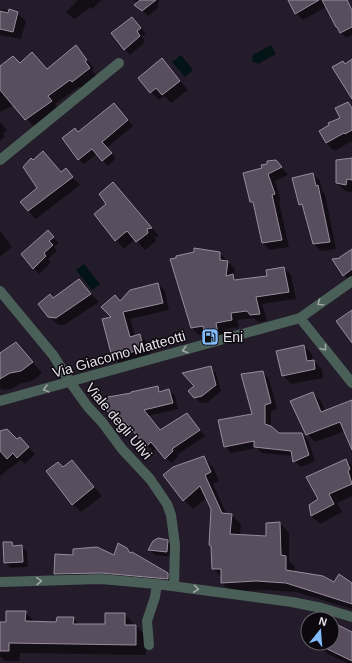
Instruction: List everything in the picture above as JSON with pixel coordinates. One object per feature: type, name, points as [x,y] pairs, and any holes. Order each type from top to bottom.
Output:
[{"type":"street","points":[[0,160],[119,63]]},
{"type":"street","name":"Via Giacomo Matteotti","points":[[0,401],[300,318],[352,281]]},
{"type":"street","name":"Viale degli Ulivi","points":[[0,291],[53,356],[70,382],[122,449],[150,479],[167,504],[171,515],[175,545],[174,586]]},
{"type":"street","points":[[300,318],[352,383]]},
{"type":"street","points":[[0,582],[101,579],[157,584],[314,606],[352,617]]},
{"type":"street","points":[[148,645],[148,621],[157,584]]},
{"type":"shaded area","points":[[271,45],[276,54],[258,64],[253,62],[253,55]]},
{"type":"shaded area","points":[[181,55],[193,70],[185,77],[172,62]]},
{"type":"shaded area","points":[[84,264],[100,284],[92,290],[76,270]]},
{"type":"building","points":[[140,0],[156,0],[142,11],[134,5]]},
{"type":"building","points":[[288,0],[319,0],[295,14]]},
{"type":"building","points":[[322,0],[347,0],[352,10],[352,27],[340,33]]},
{"type":"building","points":[[9,9],[18,12],[13,32],[0,29],[0,11],[8,13]]},
{"type":"building","points":[[132,17],[141,28],[137,31],[140,36],[124,50],[111,33]]},
{"type":"building","points":[[76,45],[87,60],[85,61],[90,68],[72,82],[70,80],[48,96],[52,101],[25,120],[0,90],[0,66],[13,56],[20,63],[32,52],[47,69]]},
{"type":"building","points":[[162,58],[180,81],[162,95],[156,88],[150,93],[138,78]]},
{"type":"building","points":[[352,59],[352,99],[332,67],[343,61],[345,64]]},
{"type":"building","points":[[348,102],[352,108],[352,130],[326,143],[319,131],[329,125],[328,123],[340,118],[335,108]]},
{"type":"building","points":[[114,103],[128,120],[102,142],[112,153],[102,161],[92,149],[78,160],[62,138],[75,128],[78,132]]},
{"type":"building","points":[[43,151],[61,172],[66,168],[73,177],[28,211],[20,202],[37,188],[23,167],[31,158],[33,160]]},
{"type":"building","points":[[352,158],[352,180],[347,179],[346,185],[336,183],[336,160]]},
{"type":"building","points":[[276,160],[282,167],[268,174],[275,194],[272,195],[282,240],[262,243],[253,202],[250,202],[243,173],[262,168],[261,165],[267,164],[267,161]]},
{"type":"building","points":[[313,173],[316,186],[318,185],[330,242],[313,244],[302,204],[299,205],[292,178]]},
{"type":"building","points":[[113,182],[152,228],[147,229],[148,233],[136,242],[127,231],[115,241],[94,214],[106,204],[99,194]]},
{"type":"building","points":[[48,230],[54,237],[49,241],[53,245],[44,253],[46,256],[33,269],[21,254]]},
{"type":"building","points":[[194,248],[220,252],[220,260],[228,261],[226,276],[233,274],[234,280],[267,276],[266,270],[284,267],[289,292],[256,297],[260,314],[250,315],[247,311],[231,313],[232,320],[216,323],[218,334],[205,337],[203,326],[191,328],[170,259],[194,252]]},
{"type":"building","points":[[352,249],[352,269],[343,276],[332,259],[340,258]]},
{"type":"building","points":[[79,279],[91,294],[56,318],[48,317],[38,304],[50,294],[53,298]]},
{"type":"building","points":[[158,283],[163,303],[123,312],[130,337],[140,334],[144,349],[112,357],[102,319],[111,317],[101,307],[115,295],[120,301],[130,290]]},
{"type":"building","points":[[352,310],[352,343],[336,321]]},
{"type":"building","points":[[16,342],[33,362],[21,371],[10,373],[0,379],[0,353]]},
{"type":"building","points":[[304,345],[307,361],[314,360],[315,369],[282,376],[276,351]]},
{"type":"building","points":[[211,366],[216,385],[202,396],[194,398],[188,391],[194,386],[182,373]]},
{"type":"building","points":[[263,371],[271,403],[265,405],[265,424],[271,426],[279,433],[302,433],[309,455],[293,462],[291,451],[254,447],[254,441],[224,447],[218,420],[252,414],[241,374]]},
{"type":"building","points":[[158,386],[159,392],[169,389],[173,403],[144,410],[160,430],[187,413],[200,430],[172,449],[173,451],[165,459],[151,442],[146,447],[125,423],[121,427],[102,405],[108,397]]},
{"type":"building","points":[[313,392],[321,412],[352,400],[352,450],[340,422],[306,435],[290,401]]},
{"type":"building","points":[[7,429],[17,439],[20,437],[29,447],[17,458],[13,453],[7,459],[0,451],[0,431]]},
{"type":"building","points":[[204,456],[211,472],[205,475],[222,513],[232,514],[230,534],[266,536],[266,523],[280,522],[281,555],[286,556],[286,570],[323,576],[334,582],[339,574],[352,583],[352,604],[286,583],[256,581],[221,583],[221,569],[212,569],[211,546],[209,545],[211,509],[200,486],[183,501],[163,475],[173,467]]},
{"type":"building","points":[[346,459],[350,469],[348,471],[352,484],[329,494],[334,504],[311,516],[309,505],[318,499],[306,477]]},
{"type":"building","points":[[72,460],[94,487],[72,505],[46,471],[58,462],[63,467]]},
{"type":"building","points":[[158,538],[168,540],[167,552],[148,550],[153,541]]},
{"type":"building","points":[[3,542],[12,542],[13,546],[22,545],[23,562],[4,563]]},
{"type":"building","points":[[118,543],[127,548],[130,553],[132,552],[168,573],[168,579],[101,573],[54,574],[55,554],[73,555],[73,549],[97,547],[114,555]]},
{"type":"building","points":[[6,611],[26,611],[25,621],[56,622],[57,617],[74,617],[73,624],[105,624],[105,613],[125,613],[125,625],[136,625],[136,645],[9,643],[9,651],[0,651],[0,622],[6,622]]},
{"type":"building","points":[[340,626],[352,632],[352,661],[331,651],[340,651]]},
{"type":"place","name":"Eni","points":[[210,337]]}]
